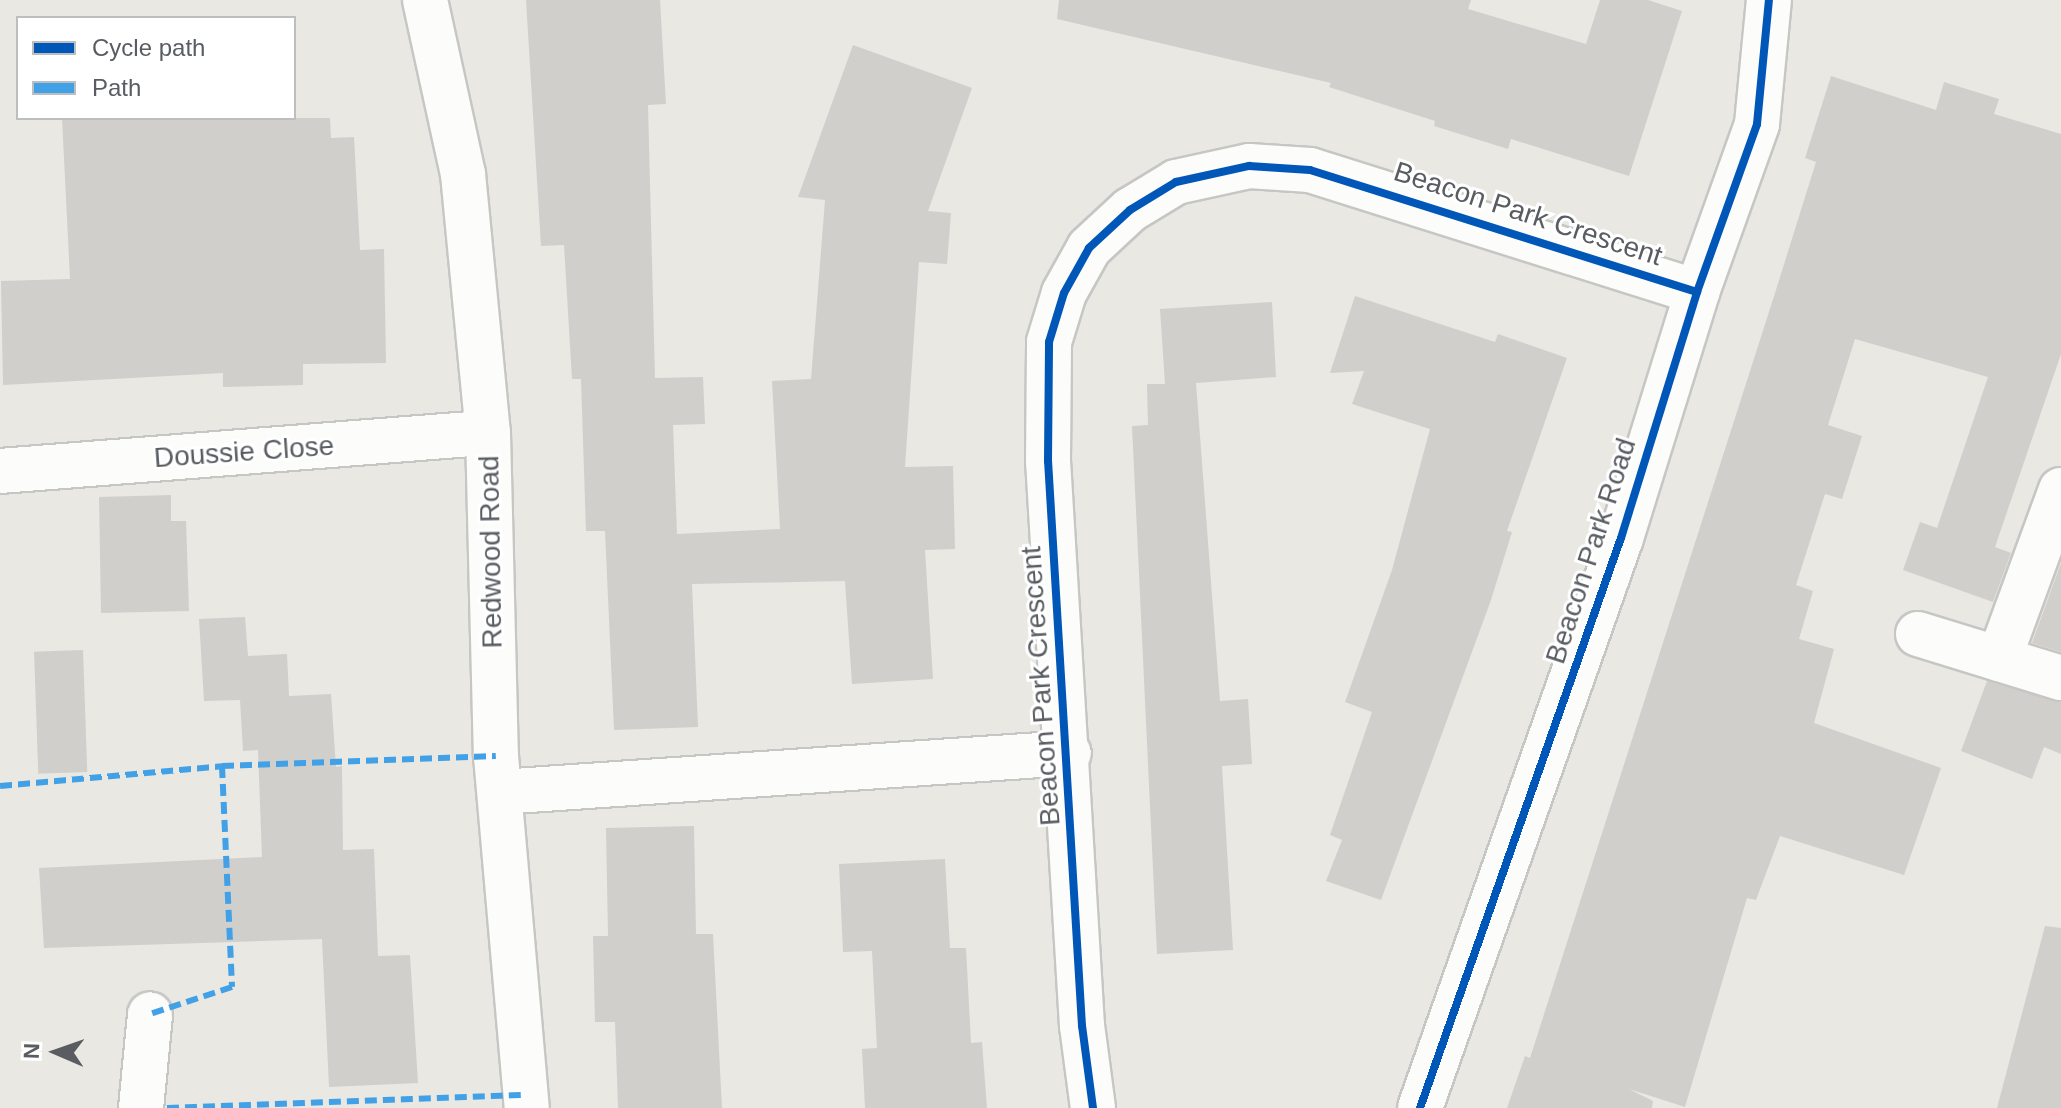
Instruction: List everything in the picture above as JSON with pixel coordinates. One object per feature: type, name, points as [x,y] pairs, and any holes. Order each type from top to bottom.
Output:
[{"type":"street","name":"Redwood Road","points":[[425,0],[463,174],[488,433],[500,792],[527,1108]]},
{"type":"street","name":"Beacon Park Road","points":[[1420,1108],[1621,538],[1697,292],[1757,124],[1769,0]]},
{"type":"street","name":"Beacon Park Crescent","points":[[1093,1108],[1082,1026],[1069,753],[1048,461],[1049,342],[1064,293],[1089,248],[1130,210],[1176,182],[1214,170],[1310,170],[1697,292]]},
{"type":"street","name":"Doussie Close","points":[[0,471],[488,433]]},
{"type":"street","points":[[1999,659],[2061,490]]},
{"type":"street","points":[[1918,634],[2061,678]]},
{"type":"street","points":[[500,792],[1069,753]]},
{"type":"street","points":[[141,1108],[150,1014]]},
{"type":"building","points":[[526,0],[660,0],[666,104],[648,105],[655,378],[703,377],[705,424],[673,425],[677,534],[780,529],[772,381],[811,379],[825,200],[798,197],[853,45],[972,88],[928,211],[951,213],[947,264],[919,262],[905,467],[953,466],[955,549],[925,550],[933,679],[852,684],[845,581],[692,584],[698,727],[614,730],[605,531],[586,531],[581,379],[572,379],[564,245],[541,246]]},
{"type":"building","points":[[1059,0],[1471,0],[1468,9],[1586,44],[1600,0],[1648,0],[1682,11],[1629,176],[1511,139],[1508,149],[1434,126],[1435,121],[1329,87],[1331,83],[1057,19]]},
{"type":"building","points":[[1831,76],[1936,110],[1944,82],[1999,99],[1994,114],[2061,134],[2061,354],[1995,547],[2011,553],[1993,602],[1903,570],[1920,522],[1937,528],[1988,377],[1855,339],[1828,425],[1862,436],[1842,499],[1825,494],[1796,585],[1813,591],[1799,639],[1834,649],[1814,723],[1941,768],[1904,875],[1780,836],[1756,900],[1747,898],[1685,1107],[1629,1089],[1653,1101],[1652,1108],[1507,1108],[1525,1056],[1530,1058],[1775,293],[1816,162],[1805,158]]},
{"type":"building","points":[[330,118],[331,138],[354,137],[360,250],[384,249],[386,363],[303,364],[303,385],[223,387],[223,373],[3,385],[1,281],[70,279],[62,120]]},
{"type":"building","points":[[1355,296],[1495,342],[1498,334],[1567,358],[1507,531],[1512,532],[1491,600],[1381,900],[1326,881],[1342,840],[1330,835],[1372,712],[1345,702],[1392,570],[1430,429],[1352,404],[1364,371],[1330,373]]},
{"type":"building","points":[[1272,302],[1276,377],[1196,383],[1220,701],[1248,699],[1252,764],[1222,766],[1233,950],[1157,954],[1132,426],[1148,425],[1147,384],[1165,384],[1160,309]]},
{"type":"building","points":[[171,495],[171,521],[186,521],[189,611],[101,613],[99,497]]},
{"type":"building","points":[[2061,563],[2061,652],[2032,643]]},
{"type":"building","points":[[245,617],[248,656],[287,654],[289,696],[331,694],[336,767],[342,766],[343,850],[374,849],[378,956],[410,955],[418,1083],[329,1087],[322,939],[44,948],[39,868],[262,857],[258,750],[243,751],[240,700],[204,701],[199,619]]},
{"type":"building","points":[[83,650],[87,772],[38,774],[34,652]]},
{"type":"building","points":[[1987,681],[2061,702],[2061,754],[2044,747],[2032,779],[1961,751]]},
{"type":"building","points":[[694,826],[696,934],[713,934],[722,1108],[618,1108],[615,1022],[595,1022],[593,936],[608,936],[606,828]]},
{"type":"building","points":[[945,859],[950,948],[966,948],[971,1043],[982,1042],[987,1108],[865,1108],[862,1049],[877,1048],[872,951],[843,952],[839,864]]},
{"type":"building","points":[[2045,926],[2061,928],[2061,1108],[1997,1108]]},
{"type":"marked path","points":[[222,766],[496,756]]},
{"type":"marked path","points":[[0,786],[222,766],[232,987],[150,1014]]},
{"type":"marked path","points":[[167,1108],[527,1095]]},
{"type":"cycle path","points":[[1420,1108],[1621,538],[1697,292],[1757,124],[1769,0]]},
{"type":"cycle path","points":[[1093,1108],[1082,1026],[1048,461],[1049,342],[1064,293],[1089,248],[1130,210],[1176,182],[1249,166],[1310,170],[1697,292]]}]
